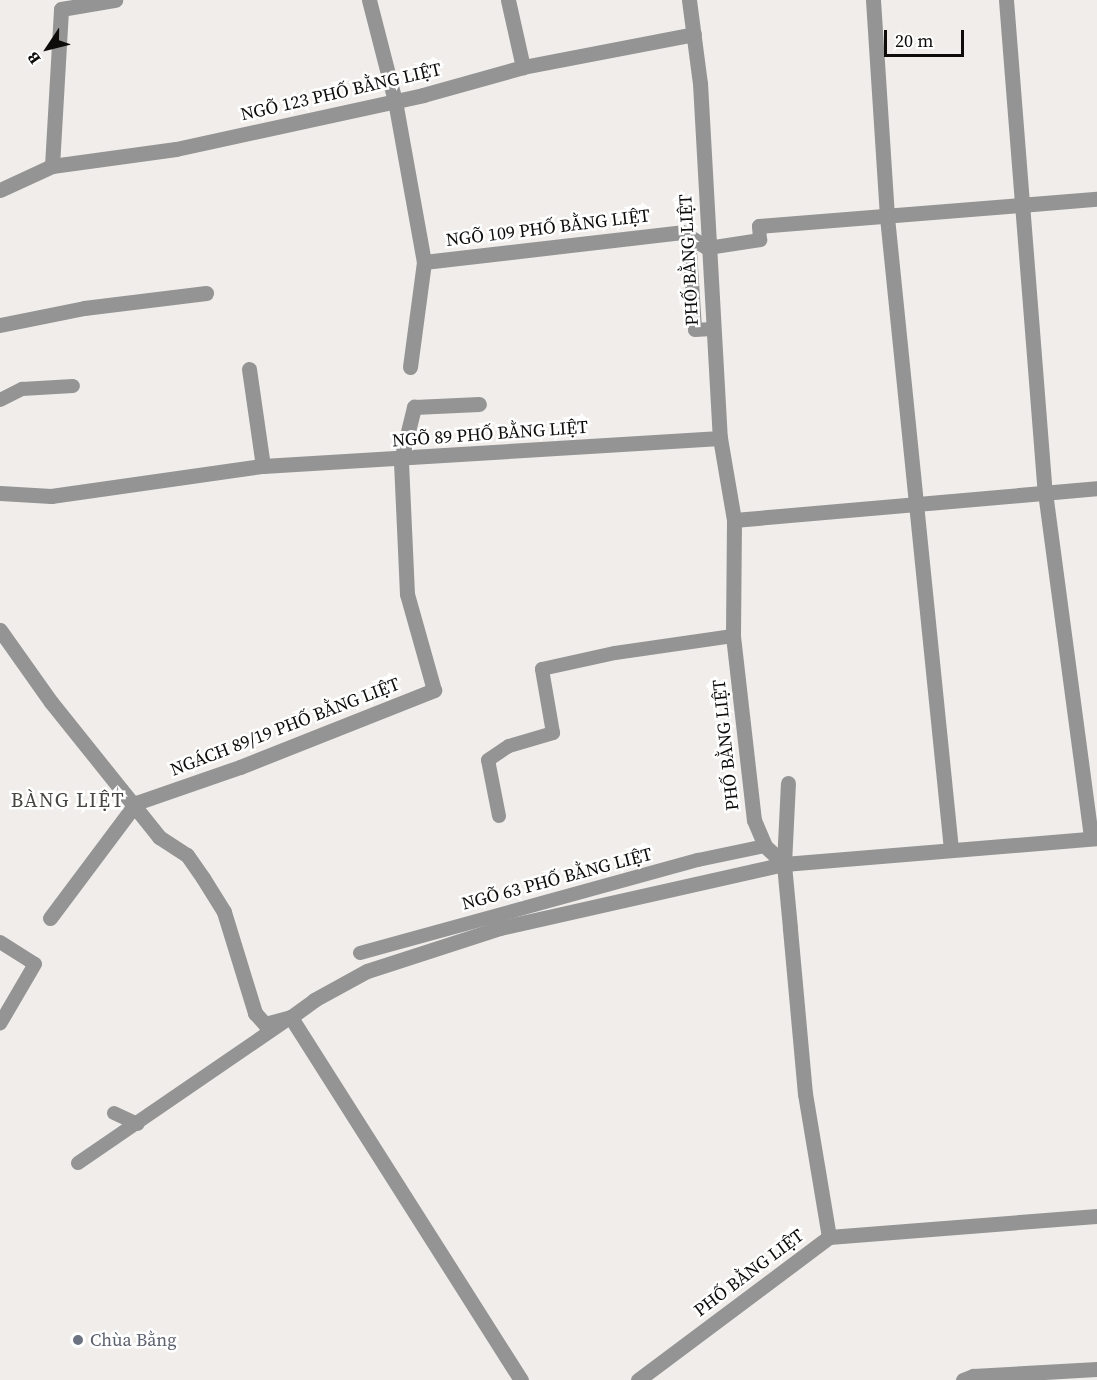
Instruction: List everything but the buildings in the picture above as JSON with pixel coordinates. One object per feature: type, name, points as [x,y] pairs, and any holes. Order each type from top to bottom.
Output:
[{"type":"street","points":[[52,166],[61,9],[115,0]]},
{"type":"street","name":"NGÕ 109 PHỐ BẰNG LIỆT","points":[[369,0],[395,101],[424,262],[410,367]]},
{"type":"street","points":[[508,0],[523,67]]},
{"type":"street","name":"PHỐ BẰNG LIỆT","points":[[638,1380],[829,1238],[805,1095],[784,864],[765,846],[754,820],[733,636],[734,520],[720,438],[712,329],[700,83],[689,0]]},
{"type":"street","points":[[873,0],[887,217],[951,849]]},
{"type":"street","points":[[0,630],[51,702],[136,803],[159,837],[187,855],[224,912],[255,1013],[265,1024],[291,1017],[314,1000],[367,971],[500,928],[784,864],[1094,838],[1045,492],[1006,0]]},
{"type":"street","name":"NGÕ 123 PHỐ BẰNG LIỆT","points":[[0,190],[52,166],[176,149],[395,101],[523,67],[693,34]]},
{"type":"street","points":[[759,226],[1097,199]]},
{"type":"street","name":"NGÕ 109 PHỐ BẰNG LIỆT","points":[[424,262],[682,232],[708,248]]},
{"type":"street","points":[[0,325],[84,308],[206,293]]},
{"type":"street","points":[[249,369],[263,466]]},
{"type":"street","points":[[401,460],[414,407],[479,404]]},
{"type":"street","name":"NGÕ 89 PHỐ BẰNG LIỆT","points":[[0,494],[51,496],[263,466],[401,460],[720,438]]},
{"type":"street","name":"NGÁCH 89/19 PHỐ BẰNG LIỆT","points":[[136,803],[240,767],[434,690],[407,594],[401,460]]},
{"type":"street","points":[[734,520],[1097,488]]},
{"type":"street","points":[[784,864],[788,783]]},
{"type":"street","points":[[50,918],[136,803]]},
{"type":"street","points":[[291,1017],[521,1380]]},
{"type":"street","points":[[829,1238],[1097,1216]]},
{"type":"street","points":[[963,1380],[973,1376],[1097,1369]]},
{"type":"lane","points":[[708,248],[760,240],[759,226]]},
{"type":"lane","points":[[689,236],[695,330],[712,329]]},
{"type":"lane","points":[[0,400],[22,389],[73,386]]},
{"type":"lane","points":[[499,816],[488,760],[509,746],[553,733],[542,669],[615,653],[733,636]]},
{"type":"lane","name":"NGÕ 63 PHỐ BẰNG LIỆT","points":[[360,953],[687,862],[765,846]]},
{"type":"lane","points":[[0,942],[35,964],[0,1024]]},
{"type":"lane","points":[[0,1014],[31,961]]},
{"type":"lane","points":[[78,1162],[138,1124],[291,1017]]},
{"type":"lane","points":[[114,1113],[138,1124]]},
{"type":"place","name":"Chùa Bằng","points":[[78,1340]]},
{"type":"district","name":"BÀNG LIỆT","points":[[68,800]]}]
